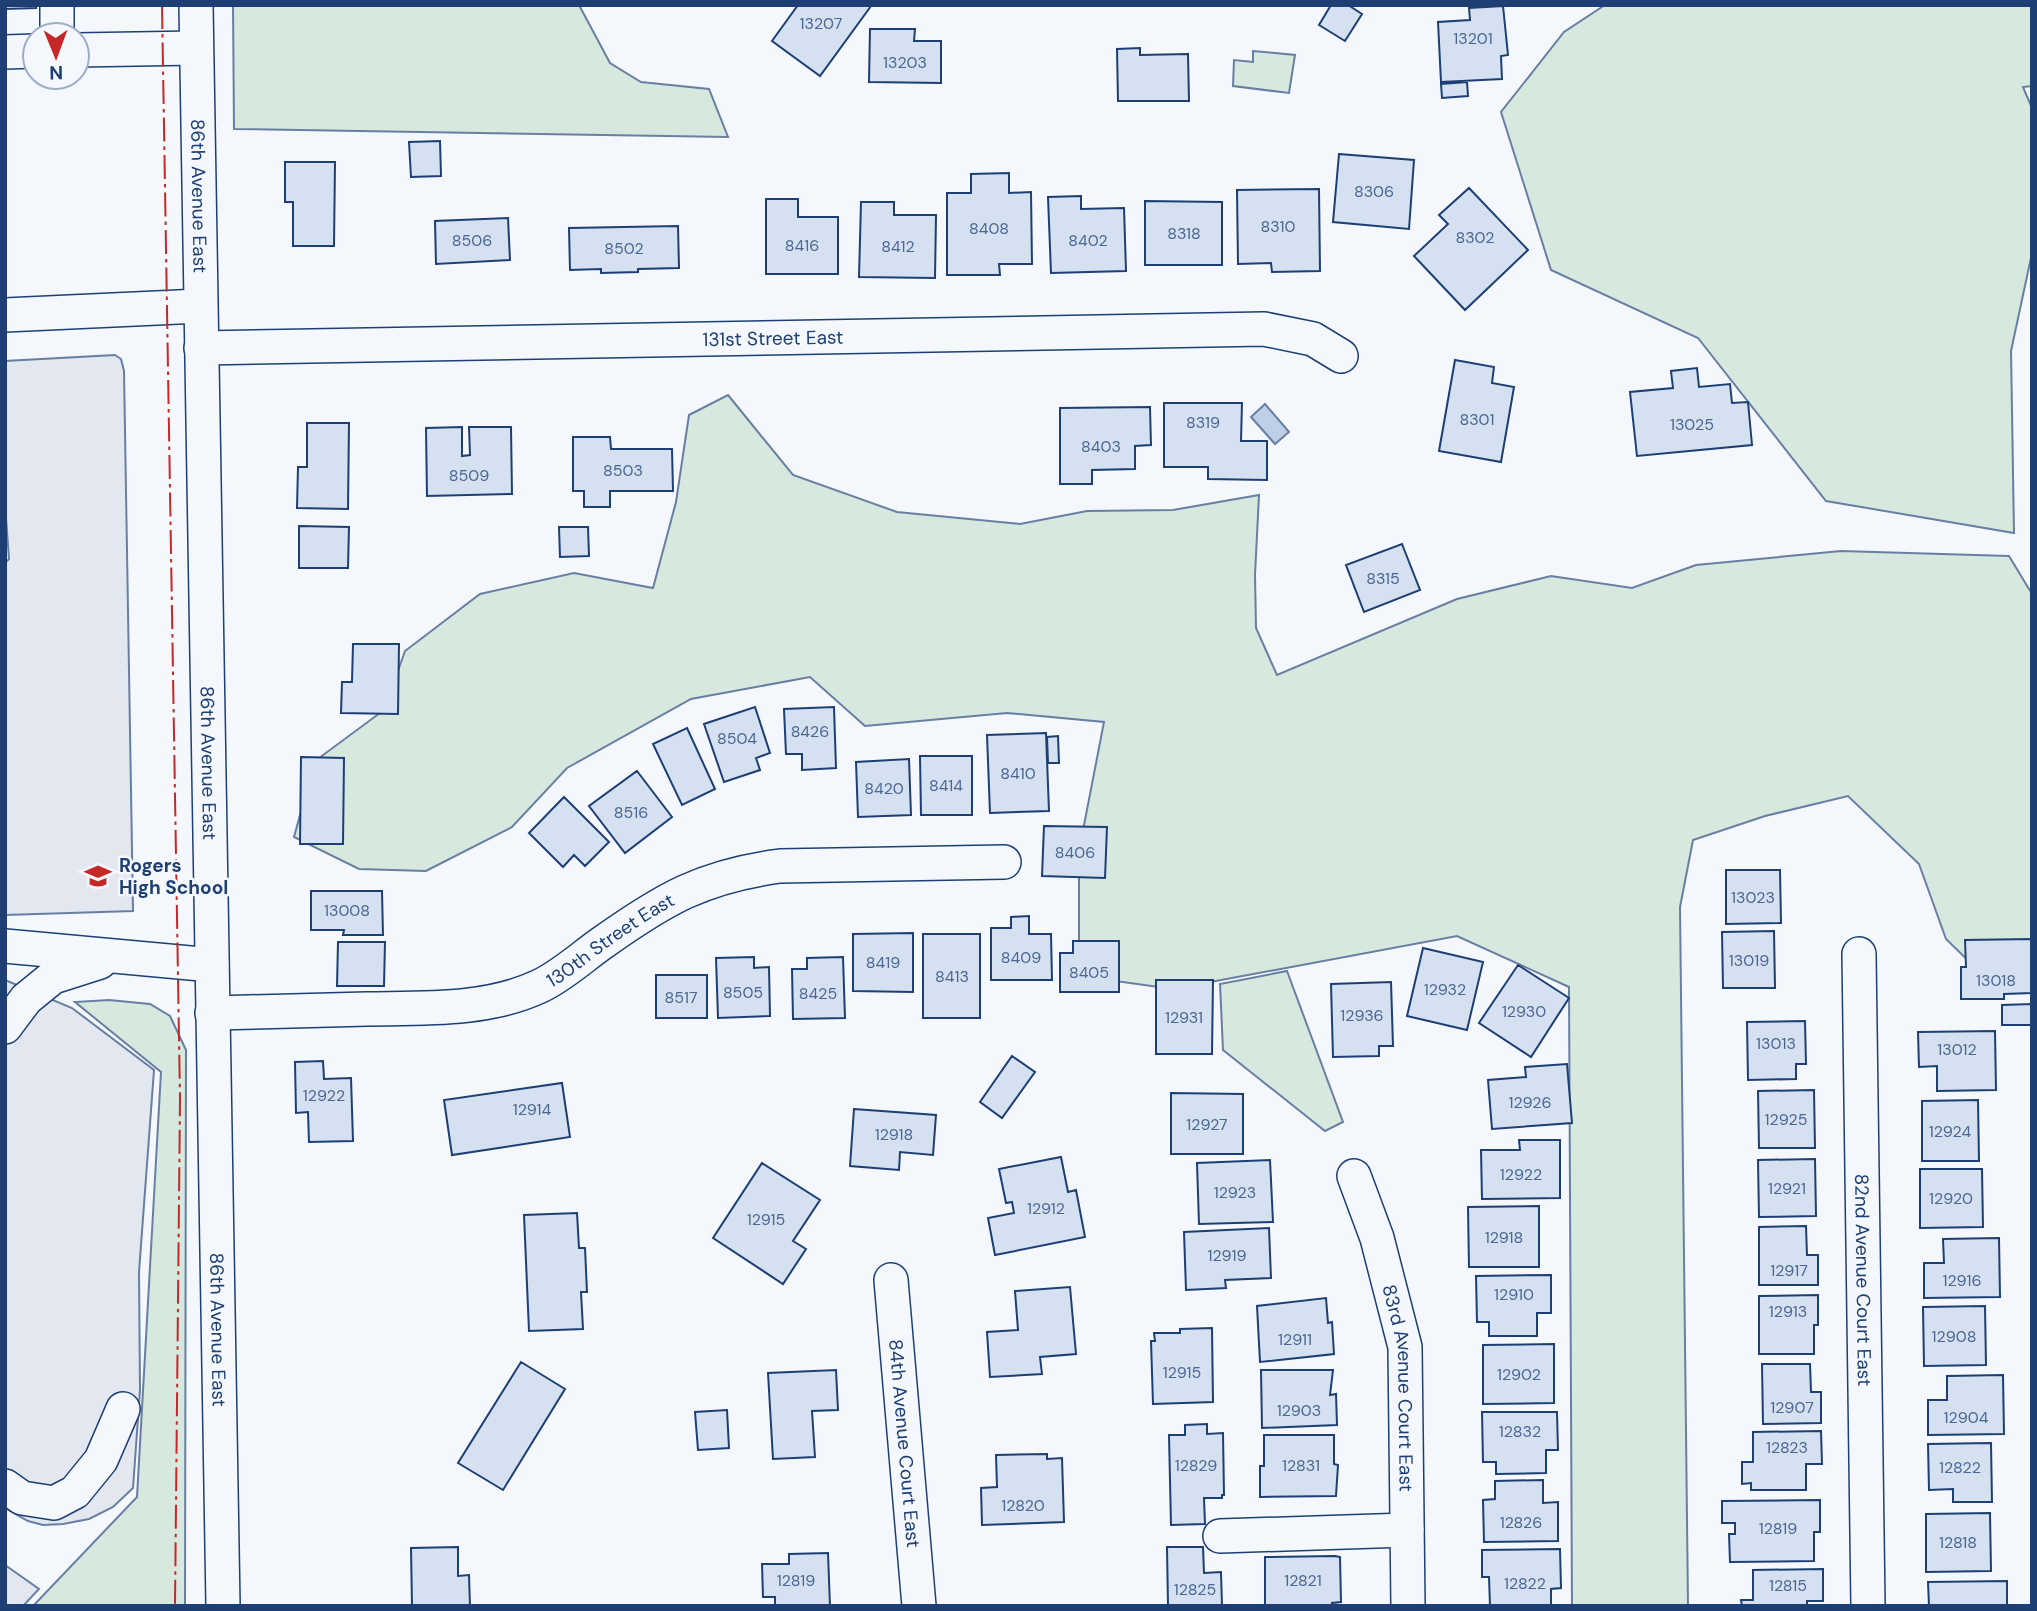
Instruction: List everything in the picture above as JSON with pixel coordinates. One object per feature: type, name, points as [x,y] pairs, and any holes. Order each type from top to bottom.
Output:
[{"type":"street","name":"86th Avenue East","points":[[196,5],[223,1606]]},
{"type":"street","points":[[91,50],[195,48]]},
{"type":"street","points":[[5,315],[200,306]]},
{"type":"street","name":"131st Street East","points":[[201,348],[1264,329],[1313,340],[1341,356]]},
{"type":"street","name":"130th Street East","points":[[212,1013],[451,1007],[507,997],[540,986],[566,971],[637,918],[671,898],[709,880],[743,871],[780,866],[1004,862]]},
{"type":"street","points":[[5,946],[212,965]]},
{"type":"street","name":"82nd Avenue Court East","points":[[1859,954],[1868,1606]]},
{"type":"street","points":[[5,1027],[26,999],[54,976],[116,957]]},
{"type":"street","name":"83rd Avenue Court East","points":[[1354,1176],[1377,1238],[1405,1347],[1408,1606]]},
{"type":"street","name":"84th Avenue Court East","points":[[891,1280],[919,1606]]},
{"type":"street","points":[[5,1486],[22,1499],[54,1503],[75,1492],[100,1460],[122,1409]]},
{"type":"street","points":[[1220,1536],[1407,1530]]},
{"type":"shaded area","points":[[233,5],[579,5],[610,63],[641,82],[709,89],[728,137],[234,129]]},
{"type":"shaded area","points":[[1605,5],[2032,5],[2032,86],[2023,87],[2032,108],[2032,253],[2011,351],[2014,533],[1826,501],[1698,338],[1551,270],[1501,112],[1564,32]]},
{"type":"shaded area","points":[[1253,51],[1295,55],[1289,93],[1233,86],[1234,60],[1253,62]]},
{"type":"shaded area","points":[[115,355],[121,359],[124,371],[133,911],[5,915],[5,563],[9,559],[5,504],[5,361]]},
{"type":"shaded area","points":[[728,395],[793,475],[897,512],[1020,524],[1087,511],[1173,510],[1259,495],[1255,575],[1256,628],[1277,675],[1457,599],[1551,576],[1632,588],[1696,565],[1841,551],[2009,556],[2032,594],[2032,974],[1982,974],[1946,939],[1919,864],[1848,796],[1765,816],[1693,840],[1680,907],[1688,1606],[1572,1606],[1569,987],[1457,936],[1173,989],[1079,976],[1079,851],[1104,722],[1007,713],[865,726],[810,677],[691,699],[567,768],[512,827],[426,871],[359,869],[294,837],[315,761],[384,710],[405,651],[480,594],[574,573],[653,588],[676,502],[689,415]]},
{"type":"shaded area","points":[[1287,971],[1343,1122],[1325,1131],[1223,1050],[1220,984]]},
{"type":"shaded area","points":[[5,980],[72,1008],[154,1070],[139,1272],[140,1390],[133,1488],[113,1507],[89,1519],[63,1524],[43,1525],[28,1521],[5,1508]]},
{"type":"shaded area","points":[[109,1000],[150,1004],[170,1016],[186,1050],[185,1606],[33,1606],[137,1497],[161,1072],[75,1002]]},
{"type":"shaded area","points":[[5,1565],[39,1589],[23,1606],[5,1606]]},
{"type":"water","points":[[1265,404],[1289,432],[1275,444],[1251,417]]},
{"type":"building","points":[[5,5],[36,5],[36,8],[5,9]]},
{"type":"building","points":[[798,5],[871,6],[820,76],[772,41]]},
{"type":"building","points":[[1331,5],[1348,5],[1362,14],[1345,41],[1319,25]]},
{"type":"building","points":[[1503,6],[1508,55],[1501,56],[1502,79],[1441,82],[1438,22],[1470,20],[1469,8]]},
{"type":"building","points":[[870,29],[915,29],[914,41],[941,41],[941,83],[869,82]]},
{"type":"building","points":[[1140,48],[1140,55],[1188,54],[1189,101],[1118,101],[1117,49]]},
{"type":"building","points":[[1467,82],[1468,96],[1442,98],[1441,84]]},
{"type":"building","points":[[440,141],[441,176],[411,177],[409,142]]},
{"type":"building","points":[[1339,154],[1414,160],[1409,229],[1333,222]]},
{"type":"building","points":[[285,162],[335,162],[334,246],[293,246],[293,202],[285,202]]},
{"type":"building","points":[[1009,173],[1009,193],[1031,192],[1032,264],[999,264],[1000,275],[947,275],[947,193],[971,193],[971,174]]},
{"type":"building","points":[[1469,188],[1528,250],[1465,310],[1414,256],[1448,224],[1439,215]]},
{"type":"building","points":[[1319,189],[1320,271],[1272,272],[1271,263],[1238,264],[1237,190]]},
{"type":"building","points":[[1081,196],[1081,209],[1124,208],[1126,271],[1051,273],[1048,197]]},
{"type":"building","points":[[766,199],[798,199],[798,217],[838,217],[838,274],[766,274]]},
{"type":"building","points":[[1145,201],[1222,202],[1222,265],[1145,265]]},
{"type":"building","points":[[861,202],[894,202],[894,215],[936,215],[935,278],[859,277]]},
{"type":"building","points":[[508,218],[510,260],[436,264],[435,221]]},
{"type":"building","points":[[678,226],[679,268],[601,273],[601,269],[570,270],[569,228]]},
{"type":"building","points":[[1455,360],[1494,367],[1492,383],[1514,387],[1501,462],[1439,451]]},
{"type":"building","points":[[1697,368],[1699,387],[1730,384],[1732,403],[1748,402],[1752,445],[1637,456],[1630,392],[1673,388],[1671,371]]},
{"type":"building","points":[[1164,403],[1242,403],[1241,441],[1267,441],[1267,480],[1208,479],[1208,467],[1164,467]]},
{"type":"building","points":[[1150,407],[1151,445],[1135,446],[1135,469],[1092,470],[1092,484],[1060,484],[1060,408]]},
{"type":"building","points":[[307,423],[349,423],[348,509],[297,508],[298,467],[307,467]]},
{"type":"building","points":[[462,427],[462,456],[470,455],[469,427],[511,427],[512,494],[427,496],[426,428]]},
{"type":"building","points":[[573,437],[610,437],[611,449],[672,449],[673,491],[610,491],[610,507],[584,507],[584,491],[573,491]]},
{"type":"building","points":[[299,526],[349,527],[348,568],[299,568]]},
{"type":"building","points":[[559,527],[588,527],[589,556],[560,557]]},
{"type":"building","points":[[1402,544],[1420,590],[1364,612],[1346,565]]},
{"type":"building","points":[[353,644],[399,644],[398,714],[341,713],[342,682],[352,682]]},
{"type":"building","points":[[755,707],[770,753],[756,758],[760,770],[724,782],[704,724]]},
{"type":"building","points":[[834,707],[836,768],[802,770],[802,754],[786,754],[784,709]]},
{"type":"building","points":[[687,728],[715,789],[682,805],[653,744]]},
{"type":"building","points":[[1046,733],[1049,811],[990,813],[987,735]]},
{"type":"building","points":[[1058,736],[1059,763],[1048,763],[1047,737]]},
{"type":"building","points":[[920,756],[972,756],[972,815],[921,815]]},
{"type":"building","points":[[301,757],[344,758],[343,844],[300,844]]},
{"type":"building","points":[[909,759],[911,815],[858,817],[856,762]]},
{"type":"building","points":[[637,771],[672,817],[625,853],[589,806]]},
{"type":"building","points":[[564,797],[609,842],[585,866],[574,855],[563,867],[529,833]]},
{"type":"building","points":[[1044,826],[1107,827],[1105,878],[1042,876]]},
{"type":"building","points":[[1726,870],[1780,870],[1781,923],[1726,924]]},
{"type":"building","points":[[311,891],[382,891],[383,935],[343,935],[344,930],[311,930]]},
{"type":"building","points":[[1029,916],[1029,934],[1051,934],[1052,980],[991,980],[991,928],[1011,928],[1011,917]]},
{"type":"building","points":[[1774,931],[1775,988],[1723,988],[1722,932]]},
{"type":"building","points":[[913,933],[913,992],[853,991],[853,934]]},
{"type":"building","points":[[923,934],[980,934],[980,1018],[923,1018]]},
{"type":"building","points":[[2032,939],[2032,993],[2004,994],[2004,999],[1961,999],[1961,967],[1966,967],[1965,940]]},
{"type":"building","points":[[1073,941],[1119,941],[1119,992],[1060,992],[1060,953],[1073,953]]},
{"type":"building","points":[[338,942],[385,942],[384,986],[337,986]]},
{"type":"building","points":[[1423,948],[1483,962],[1467,1030],[1407,1016]]},
{"type":"building","points":[[754,957],[754,968],[769,967],[770,1016],[718,1018],[716,958]]},
{"type":"building","points":[[843,957],[845,1018],[793,1019],[792,969],[807,969],[807,958]]},
{"type":"building","points":[[1518,965],[1569,998],[1531,1057],[1479,1023]]},
{"type":"building","points":[[656,975],[707,975],[707,1018],[656,1018]]},
{"type":"building","points":[[1156,980],[1213,980],[1212,1054],[1156,1054]]},
{"type":"building","points":[[1391,982],[1393,1046],[1379,1046],[1379,1056],[1333,1057],[1331,984]]},
{"type":"building","points":[[2032,1004],[2032,1025],[2002,1025],[2002,1005]]},
{"type":"building","points":[[1805,1021],[1806,1064],[1796,1064],[1796,1079],[1748,1080],[1747,1022]]},
{"type":"building","points":[[1995,1031],[1996,1090],[1937,1091],[1937,1066],[1919,1067],[1918,1032]]},
{"type":"building","points":[[1012,1056],[1035,1072],[1002,1118],[980,1102]]},
{"type":"building","points":[[323,1061],[324,1079],[351,1078],[353,1141],[309,1142],[308,1112],[296,1113],[295,1062]]},
{"type":"building","points":[[1567,1064],[1572,1123],[1492,1129],[1488,1080],[1526,1077],[1525,1067]]},
{"type":"building","points":[[562,1083],[570,1137],[452,1155],[444,1100]]},
{"type":"building","points":[[1814,1090],[1815,1148],[1759,1148],[1758,1091]]},
{"type":"building","points":[[1171,1093],[1243,1094],[1243,1154],[1171,1154]]},
{"type":"building","points":[[1978,1100],[1979,1161],[1922,1161],[1922,1101]]},
{"type":"building","points":[[854,1109],[936,1115],[933,1155],[900,1152],[899,1170],[850,1166]]},
{"type":"building","points":[[1519,1140],[1560,1140],[1560,1198],[1482,1199],[1481,1150],[1520,1150]]},
{"type":"building","points":[[1061,1157],[1068,1192],[1076,1190],[1085,1237],[995,1255],[988,1218],[1014,1213],[1012,1202],[1006,1203],[999,1169]]},
{"type":"building","points":[[1815,1159],[1816,1216],[1759,1217],[1758,1160]]},
{"type":"building","points":[[1270,1160],[1273,1222],[1199,1224],[1197,1163]]},
{"type":"building","points":[[762,1163],[820,1200],[793,1241],[806,1249],[783,1284],[713,1238]]},
{"type":"building","points":[[1920,1169],[1982,1169],[1983,1227],[1920,1228]]},
{"type":"building","points":[[1539,1206],[1539,1267],[1469,1267],[1468,1207]]},
{"type":"building","points":[[577,1213],[579,1248],[585,1248],[587,1292],[581,1292],[583,1329],[529,1331],[524,1215]]},
{"type":"building","points":[[1806,1226],[1807,1255],[1818,1255],[1818,1285],[1759,1285],[1759,1227]]},
{"type":"building","points":[[1269,1228],[1271,1278],[1225,1280],[1226,1288],[1186,1290],[1184,1232]]},
{"type":"building","points":[[1999,1238],[2000,1297],[1924,1298],[1924,1263],[1944,1263],[1943,1239]]},
{"type":"building","points":[[1551,1275],[1551,1313],[1537,1313],[1537,1336],[1489,1336],[1489,1322],[1477,1322],[1476,1276]]},
{"type":"building","points":[[1070,1287],[1076,1354],[1040,1357],[1042,1374],[990,1377],[987,1332],[1018,1330],[1015,1291]]},
{"type":"building","points":[[1818,1295],[1814,1354],[1759,1354],[1759,1296]]},
{"type":"building","points":[[1326,1298],[1328,1323],[1332,1322],[1334,1354],[1260,1362],[1257,1306]]},
{"type":"building","points":[[1985,1306],[1986,1365],[1924,1366],[1923,1307]]},
{"type":"building","points":[[1212,1328],[1213,1402],[1153,1404],[1151,1341],[1155,1341],[1154,1333],[1180,1333],[1180,1329]]},
{"type":"building","points":[[1554,1344],[1554,1403],[1483,1404],[1483,1345]]},
{"type":"building","points":[[521,1362],[565,1389],[503,1490],[458,1463]]},
{"type":"building","points":[[1762,1364],[1810,1364],[1811,1392],[1821,1392],[1821,1423],[1763,1424]]},
{"type":"building","points":[[836,1370],[838,1410],[812,1411],[815,1457],[773,1459],[768,1373]]},
{"type":"building","points":[[1261,1370],[1333,1370],[1330,1395],[1336,1394],[1337,1425],[1262,1428]]},
{"type":"building","points":[[2003,1375],[2004,1434],[1928,1435],[1928,1400],[1947,1400],[1947,1376]]},
{"type":"building","points":[[727,1410],[729,1448],[698,1450],[695,1412]]},
{"type":"building","points":[[1482,1412],[1557,1412],[1558,1450],[1546,1450],[1546,1473],[1496,1474],[1496,1462],[1483,1462]]},
{"type":"building","points":[[1207,1424],[1207,1434],[1223,1433],[1224,1495],[1222,1498],[1204,1498],[1205,1524],[1171,1525],[1169,1435],[1185,1435],[1185,1425]]},
{"type":"building","points":[[1821,1431],[1822,1464],[1806,1464],[1806,1490],[1751,1490],[1751,1483],[1742,1484],[1742,1462],[1753,1462],[1753,1432]]},
{"type":"building","points":[[1264,1435],[1334,1435],[1334,1464],[1338,1465],[1336,1496],[1260,1497]]},
{"type":"building","points":[[1991,1443],[1992,1502],[1953,1502],[1953,1489],[1929,1490],[1928,1444]]},
{"type":"building","points":[[1047,1454],[1047,1459],[1062,1458],[1064,1522],[982,1525],[981,1488],[997,1487],[996,1455]]},
{"type":"building","points":[[1543,1480],[1543,1503],[1558,1502],[1558,1541],[1484,1542],[1483,1500],[1495,1499],[1495,1481]]},
{"type":"building","points":[[1820,1500],[1820,1532],[1814,1532],[1814,1561],[1730,1562],[1729,1534],[1735,1534],[1735,1523],[1722,1523],[1722,1501]]},
{"type":"building","points":[[1990,1513],[1991,1571],[1926,1572],[1926,1514]]},
{"type":"building","points":[[458,1547],[458,1576],[469,1575],[470,1606],[412,1606],[411,1548]]},
{"type":"building","points":[[1167,1547],[1203,1547],[1204,1573],[1221,1572],[1222,1606],[1168,1606]]},
{"type":"building","points":[[1560,1549],[1561,1588],[1551,1589],[1551,1606],[1490,1606],[1489,1577],[1482,1577],[1482,1550]]},
{"type":"building","points":[[828,1553],[830,1606],[775,1606],[775,1597],[763,1597],[762,1564],[789,1564],[789,1554]]},
{"type":"building","points":[[1265,1557],[1340,1557],[1341,1602],[1332,1603],[1332,1606],[1265,1606]]},
{"type":"building","points":[[1823,1569],[1823,1601],[1807,1601],[1807,1606],[1742,1606],[1741,1600],[1753,1600],[1753,1570]]},
{"type":"building","points":[[2007,1581],[2007,1606],[1929,1606],[1928,1582]]},
{"type":"power","points":[[162,5],[180,1099],[175,1606]]},
{"type":"place","name":"Rogers High School","points":[[98,876]]}]
